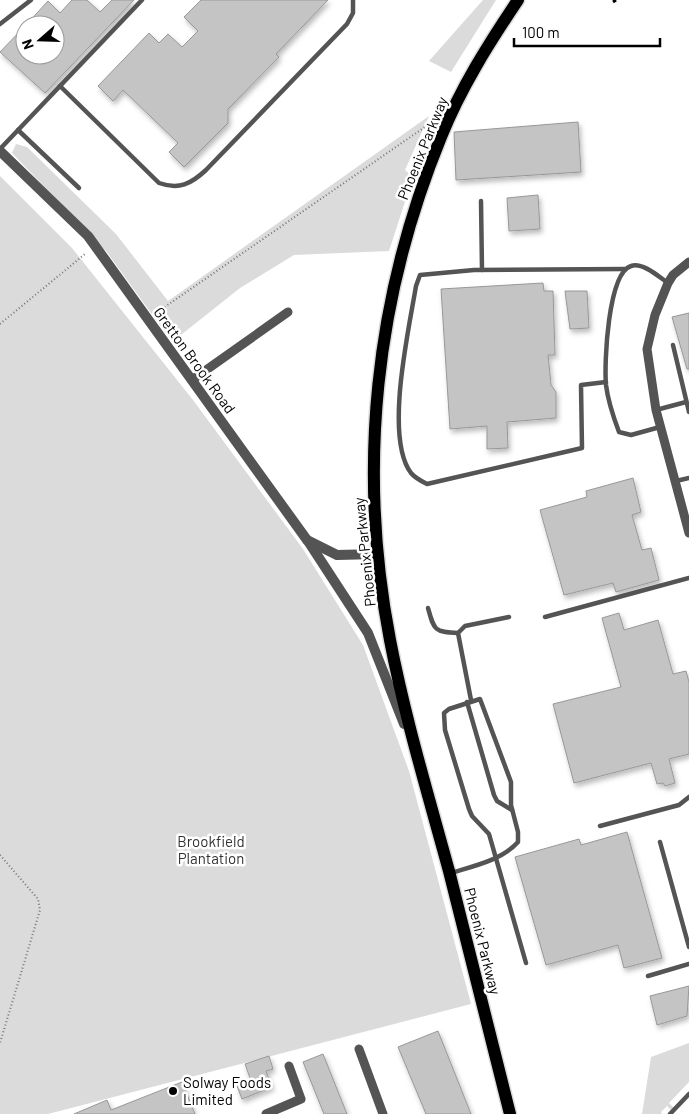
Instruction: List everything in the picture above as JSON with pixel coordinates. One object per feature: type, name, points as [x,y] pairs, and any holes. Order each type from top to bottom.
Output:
[{"type":"main road","name":"Phoenix Parkway","points":[[510,1114],[450,874],[418,760],[390,639],[378,554],[373,471],[376,390],[392,293],[409,222],[441,136],[458,100],[518,0]]},
{"type":"street","name":"Gretton Brook Road","points":[[0,150],[88,236],[307,540],[337,555],[378,554]]},
{"type":"street","points":[[688,529],[656,410],[647,349],[655,315],[668,283],[673,275],[689,262]]},
{"type":"street","points":[[192,380],[288,312]]},
{"type":"street","points":[[307,540],[368,632],[418,760]]},
{"type":"street","points":[[359,1049],[383,1114]]},
{"type":"street","points":[[266,1114],[301,1099],[289,1066]]},
{"type":"lane","points":[[0,24],[31,0]]},
{"type":"lane","points":[[0,150],[142,0]]},
{"type":"lane","points":[[60,86],[159,183],[170,187],[182,186],[194,182],[347,24],[353,13],[353,0]]},
{"type":"lane","points":[[18,130],[78,188]]},
{"type":"lane","points":[[481,201],[482,270]]},
{"type":"lane","points":[[606,382],[581,385],[582,448],[427,484],[416,478],[410,471],[400,442],[400,389],[416,286],[420,275],[482,270],[625,269],[633,265],[644,267],[668,283]]},
{"type":"lane","points":[[625,269],[617,280],[607,344],[606,382],[610,410],[619,432],[631,435],[660,426]]},
{"type":"lane","points":[[673,345],[689,412]]},
{"type":"lane","points":[[656,410],[686,402]]},
{"type":"lane","points":[[675,482],[689,478]]},
{"type":"lane","points":[[545,617],[689,578]]},
{"type":"lane","points":[[428,608],[433,626],[438,631],[458,633]]},
{"type":"lane","points":[[458,633],[465,626],[509,617]]},
{"type":"lane","points":[[458,633],[469,701],[494,795],[497,801],[512,810]]},
{"type":"lane","points":[[450,874],[496,858],[512,849],[518,842],[518,832],[512,810],[511,782],[483,701],[476,698],[444,713],[445,730],[472,816],[489,834],[496,858],[526,963]]},
{"type":"lane","points":[[600,826],[679,805],[689,798]]},
{"type":"lane","points":[[660,842],[689,947]]},
{"type":"lane","points":[[648,976],[689,964]]},
{"type":"lane","points":[[670,1114],[689,1094]]},
{"type":"path","points":[[147,319],[439,117]]},
{"type":"path","points":[[0,324],[85,254]]},
{"type":"path","points":[[0,855],[38,899],[40,910],[0,1043]]},
{"type":"green space","points":[[483,0],[496,0],[451,72],[429,61]]},
{"type":"green space","points":[[429,116],[405,170],[413,177],[389,251],[294,255],[240,288],[172,342],[106,251],[12,153],[16,144],[27,147],[116,234],[168,301]]},
{"type":"green space","name":"Brookfield Plantation","points":[[0,176],[72,248],[193,400],[303,549],[363,645],[409,771],[471,1004],[48,1114],[0,1114]]},
{"type":"green space","points":[[689,1043],[689,1082],[669,1103],[674,1108],[672,1111],[667,1106],[661,1112],[662,1114],[642,1114],[651,1057]]},
{"type":"building","points":[[72,0],[87,0],[100,12],[112,0],[134,0],[45,93],[0,52],[15,36],[15,65],[65,65],[65,15],[35,15],[48,1],[60,13]]},
{"type":"building","points":[[201,0],[328,0],[276,54],[279,57],[228,109],[228,123],[184,167],[169,152],[178,143],[123,90],[113,101],[98,86],[149,33],[159,43],[168,34],[182,47],[198,31],[184,17]]},
{"type":"building","points":[[578,122],[581,172],[456,180],[454,132]]},
{"type":"building","points":[[538,195],[540,229],[509,231],[507,198]]},
{"type":"building","points":[[543,283],[544,291],[553,291],[555,355],[548,355],[551,385],[556,392],[556,418],[507,422],[508,448],[487,449],[487,426],[450,429],[441,289]]},
{"type":"building","points":[[565,291],[587,291],[589,328],[570,329]]},
{"type":"building","points":[[689,313],[689,369],[687,369],[672,317]]},
{"type":"building","points":[[633,478],[641,512],[632,515],[642,550],[651,548],[659,580],[616,592],[613,583],[564,595],[540,510],[587,497],[586,491]]},
{"type":"building","points":[[619,613],[624,630],[658,620],[673,674],[686,671],[689,682],[689,754],[669,759],[675,783],[665,786],[663,783],[657,784],[651,763],[574,783],[553,704],[621,687],[602,618]]},
{"type":"building","points":[[627,832],[662,958],[624,968],[618,945],[546,965],[515,857],[579,839],[581,845]]},
{"type":"building","points":[[689,986],[687,1016],[657,1025],[650,996]]},
{"type":"building","points":[[438,1031],[471,1114],[426,1114],[398,1047]]},
{"type":"building","points":[[323,1054],[347,1114],[324,1114],[303,1062]]},
{"type":"building","points":[[269,1056],[273,1069],[266,1071],[272,1087],[242,1099],[237,1086],[251,1081],[245,1064]]},
{"type":"building","name":"Solway Foods Limited","points":[[182,1082],[195,1114],[74,1114],[107,1100],[111,1110]]},
{"type":"place","name":"Solway Foods Limited","points":[[173,1091]]}]
